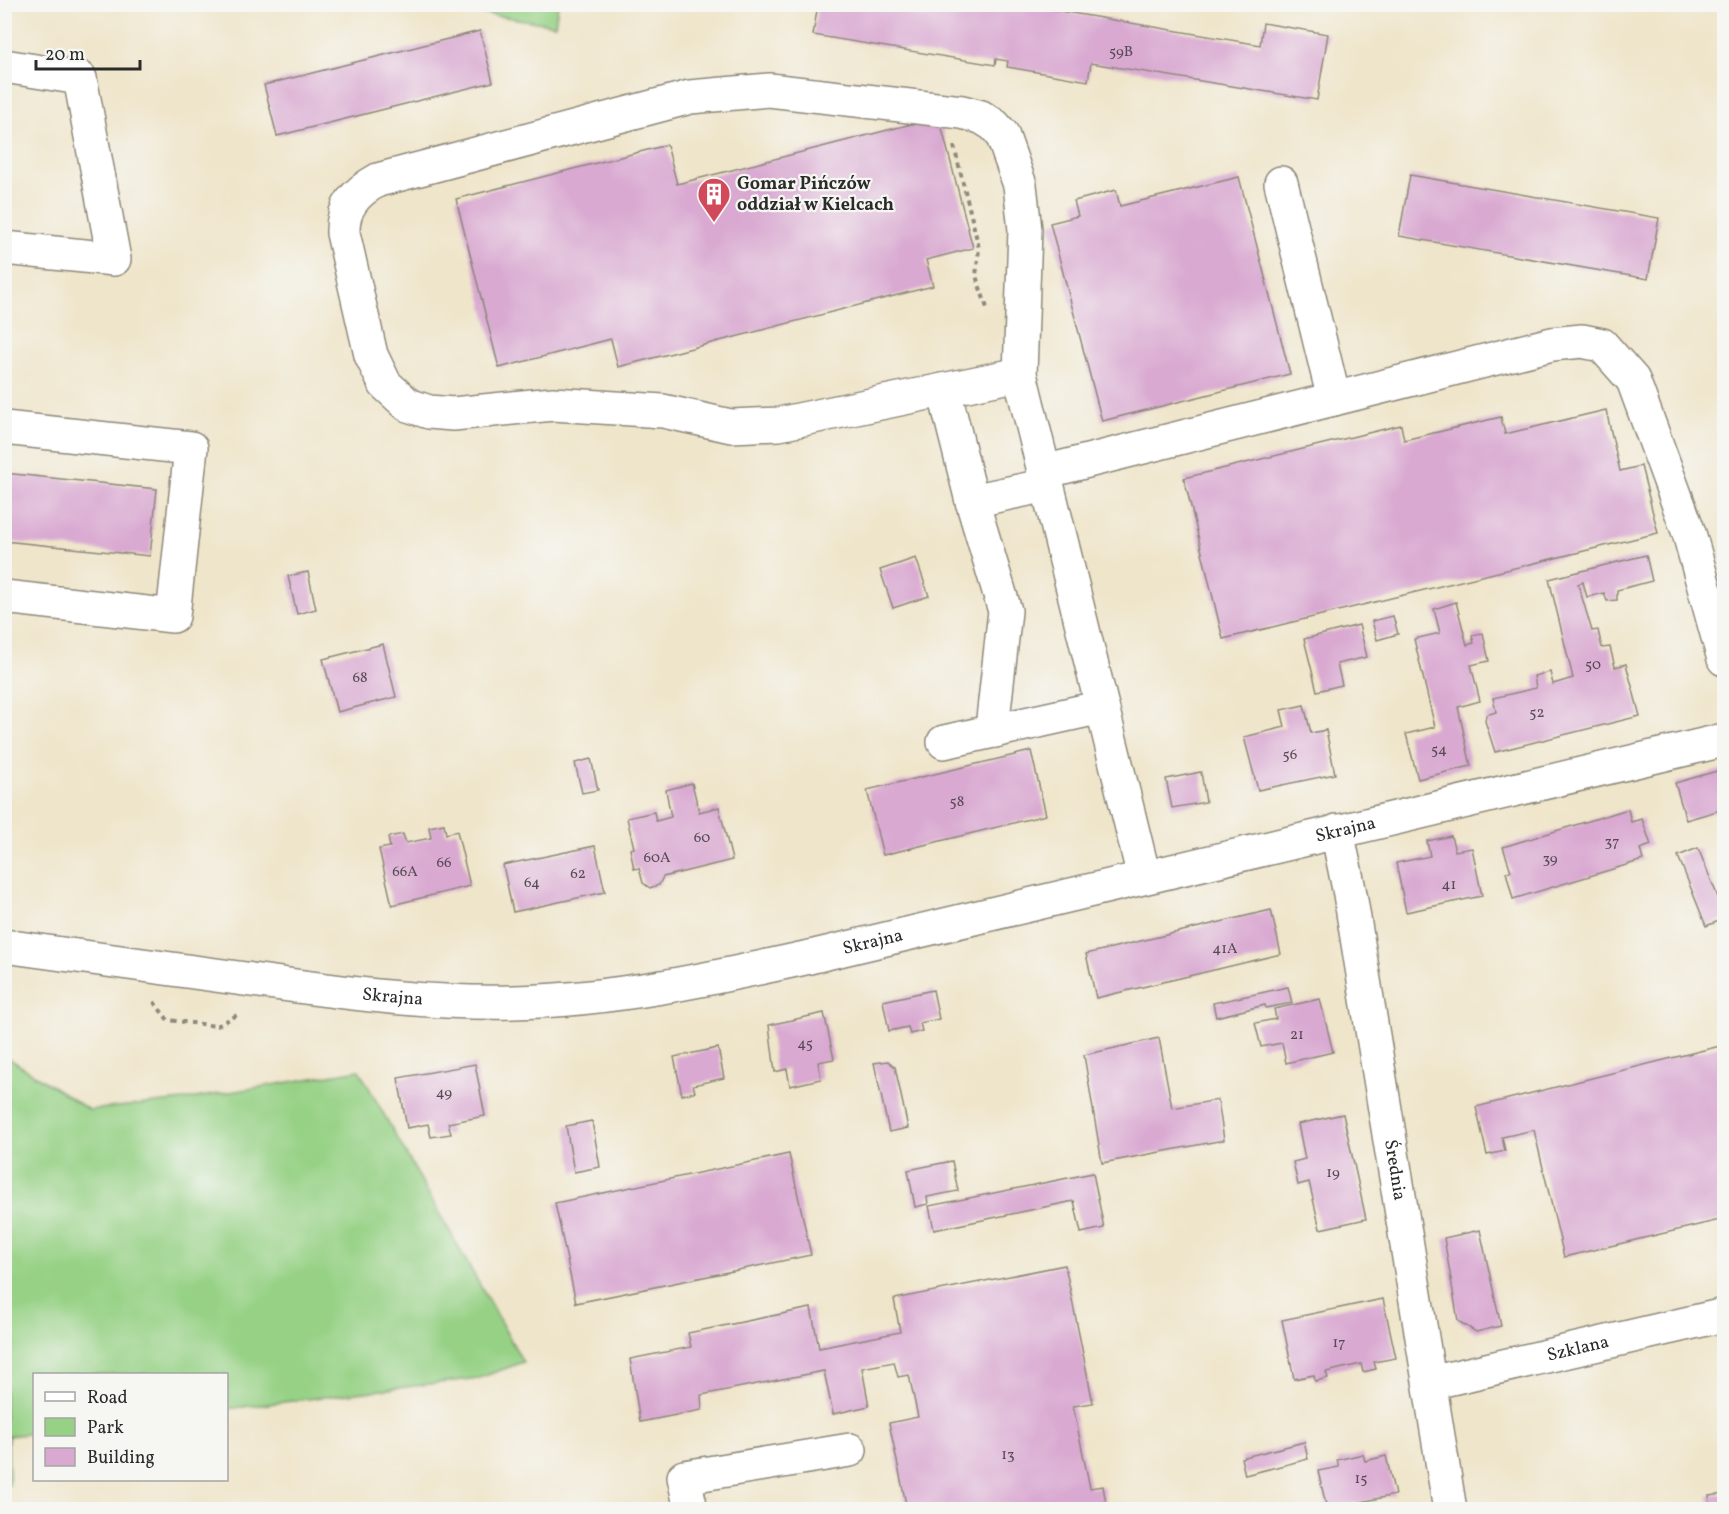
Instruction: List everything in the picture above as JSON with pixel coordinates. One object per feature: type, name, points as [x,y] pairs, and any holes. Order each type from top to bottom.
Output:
[{"type":"street","points":[[4,66],[80,78],[114,259],[4,248]]},
{"type":"street","points":[[1020,374],[779,424],[730,426],[663,411],[553,404],[453,414],[429,412],[408,405],[396,396],[385,384],[371,355],[343,233],[342,217],[351,200],[363,188],[378,180],[690,97],[769,90],[945,110],[981,117],[994,125],[1008,147],[1020,185],[1025,230],[1020,374],[1144,877]]},
{"type":"street","points":[[1281,183],[1334,399]]},
{"type":"street","points":[[972,501],[1045,478],[1334,399],[1552,344],[1582,341],[1602,345],[1633,380],[1657,440],[1665,472],[1689,533],[1725,659]]},
{"type":"street","points":[[944,390],[972,501],[1005,611],[993,719],[995,731]]},
{"type":"street","points":[[4,428],[191,448],[172,616],[4,597]]},
{"type":"street","points":[[944,742],[1102,707]]},
{"type":"street","name":"Skrajna","points":[[4,945],[362,995],[435,1001],[555,1000],[654,989],[707,980],[1725,740]]},
{"type":"street","name":"Średnia","points":[[1337,831],[1350,894],[1450,1509]]},
{"type":"street","name":"Szklana","points":[[1430,1383],[1725,1315]]},
{"type":"street","points":[[691,1509],[684,1477],[850,1450]]},
{"type":"path","points":[[945,110],[979,248],[976,276],[983,300]]},
{"type":"green space","points":[[429,5],[558,5],[555,25]]},
{"type":"green space","points":[[5,1056],[89,1110],[184,1100],[359,1070],[523,1362],[479,1378],[228,1409],[228,1373],[33,1373],[33,1433],[8,1436],[9,1485],[5,1484]]},
{"type":"building","points":[[818,4],[1019,4],[1260,45],[1263,23],[1328,34],[1317,100],[1091,63],[1088,81],[1007,67],[1008,61],[996,59],[995,65],[813,35]]},
{"type":"building","points":[[480,31],[493,82],[277,136],[264,85]]},
{"type":"building","name":"Gomar Pińczów oddział w Kielcach","points":[[939,117],[973,248],[926,260],[933,286],[618,367],[611,339],[499,368],[456,199],[667,145],[677,184]]},
{"type":"building","points":[[1410,175],[1659,218],[1648,279],[1399,236]]},
{"type":"building","points":[[1239,177],[1290,374],[1102,421],[1050,223],[1078,216],[1074,201],[1116,190],[1120,206]]},
{"type":"building","points":[[1606,410],[1620,471],[1641,466],[1658,533],[1223,639],[1184,478],[1401,425],[1404,440],[1501,417],[1505,434]]},
{"type":"building","points":[[4,473],[157,489],[150,556],[4,541]]},
{"type":"building","points":[[1646,555],[1652,581],[1617,590],[1617,600],[1607,601],[1604,593],[1587,597],[1583,582],[1578,584],[1592,631],[1598,630],[1602,648],[1610,647],[1615,667],[1626,664],[1640,716],[1495,752],[1485,721],[1486,715],[1496,712],[1493,698],[1536,688],[1534,676],[1550,672],[1553,684],[1573,678],[1549,579]]},
{"type":"building","points":[[916,558],[929,596],[893,608],[880,570]]},
{"type":"building","points":[[308,572],[316,609],[297,614],[288,576]]},
{"type":"building","points":[[1456,602],[1467,645],[1474,643],[1472,635],[1483,633],[1489,661],[1471,665],[1480,701],[1458,707],[1471,766],[1418,779],[1406,734],[1435,727],[1414,639],[1440,633],[1434,609]]},
{"type":"building","points":[[1393,616],[1398,634],[1377,640],[1372,621]]},
{"type":"building","points":[[1359,625],[1367,657],[1337,664],[1342,685],[1317,691],[1304,639]]},
{"type":"building","points":[[383,644],[396,697],[337,712],[323,659]]},
{"type":"building","points":[[1304,705],[1311,733],[1326,730],[1335,774],[1258,790],[1244,737],[1285,727],[1281,710]]},
{"type":"building","points":[[1031,751],[1046,815],[883,855],[867,790]]},
{"type":"building","points":[[591,759],[598,790],[582,793],[575,763]]},
{"type":"building","points":[[1724,769],[1724,809],[1686,820],[1675,783]]},
{"type":"building","points":[[1201,772],[1206,802],[1172,808],[1166,779]]},
{"type":"building","points":[[692,783],[699,812],[719,807],[732,860],[663,877],[659,885],[650,888],[643,883],[639,868],[634,869],[630,849],[634,848],[627,818],[654,812],[656,821],[671,817],[666,790]]},
{"type":"building","points":[[1628,809],[1631,822],[1642,819],[1651,845],[1640,849],[1643,860],[1513,899],[1506,872],[1511,871],[1503,847]]},
{"type":"building","points":[[444,824],[446,834],[457,831],[470,886],[392,905],[379,849],[390,847],[388,837],[403,834],[406,843],[431,838],[429,827]]},
{"type":"building","points":[[1451,836],[1455,851],[1472,848],[1482,896],[1406,912],[1396,863],[1430,856],[1427,841]]},
{"type":"building","points":[[595,846],[605,892],[513,912],[503,865]]},
{"type":"building","points":[[1698,848],[1724,912],[1724,919],[1706,926],[1678,856]]},
{"type":"building","points":[[1271,910],[1281,954],[1096,998],[1086,954]]},
{"type":"building","points":[[1288,987],[1292,1003],[1266,1008],[1265,1005],[1216,1017],[1213,1003]]},
{"type":"building","points":[[933,990],[939,1019],[920,1023],[922,1031],[910,1034],[908,1027],[889,1031],[883,1001]]},
{"type":"building","points":[[1320,999],[1333,1052],[1286,1063],[1282,1043],[1261,1047],[1255,1023],[1276,1019],[1274,1009]]},
{"type":"building","points":[[824,1013],[834,1059],[818,1062],[821,1079],[790,1086],[787,1069],[775,1072],[769,1025]]},
{"type":"building","points":[[1159,1038],[1172,1108],[1218,1100],[1224,1140],[1102,1163],[1084,1055]]},
{"type":"building","points":[[1724,1045],[1724,1219],[1564,1257],[1534,1130],[1502,1137],[1505,1151],[1487,1155],[1476,1107]]},
{"type":"building","points":[[718,1048],[724,1078],[693,1085],[695,1092],[682,1095],[674,1057]]},
{"type":"building","points":[[888,1061],[895,1067],[908,1128],[889,1132],[874,1063]]},
{"type":"building","points":[[475,1064],[485,1116],[448,1123],[451,1134],[431,1137],[428,1124],[407,1128],[398,1078]]},
{"type":"building","points":[[1343,1114],[1366,1219],[1320,1229],[1309,1182],[1298,1185],[1293,1162],[1305,1159],[1298,1124]]},
{"type":"building","points":[[592,1121],[600,1167],[574,1172],[566,1126]]},
{"type":"building","points":[[789,1154],[811,1255],[576,1303],[555,1203]]},
{"type":"building","points":[[952,1161],[958,1191],[927,1197],[928,1204],[915,1207],[908,1170]]},
{"type":"building","points":[[1093,1173],[1104,1228],[1081,1233],[1074,1201],[934,1230],[929,1206]]},
{"type":"building","points":[[1480,1230],[1501,1326],[1476,1332],[1458,1321],[1444,1238]]},
{"type":"building","points":[[1065,1265],[1093,1403],[1073,1406],[1090,1488],[1103,1486],[1107,1509],[907,1509],[889,1423],[918,1417],[909,1375],[898,1377],[894,1362],[862,1368],[869,1406],[833,1414],[824,1371],[701,1395],[702,1410],[640,1422],[630,1359],[691,1347],[688,1333],[811,1308],[819,1348],[900,1332],[894,1299]]},
{"type":"building","points":[[1383,1299],[1396,1358],[1374,1362],[1376,1369],[1363,1372],[1361,1364],[1326,1372],[1328,1378],[1315,1381],[1314,1375],[1294,1379],[1282,1320]]},
{"type":"building","points":[[1304,1442],[1308,1459],[1245,1475],[1241,1458]]},
{"type":"building","points":[[1363,1454],[1365,1461],[1386,1456],[1395,1495],[1327,1509],[1318,1471],[1339,1467],[1337,1460]]},
{"type":"building","points":[[1724,1494],[1724,1509],[1711,1509],[1709,1496]]},
{"type":"place","name":"Gomar Pińczów oddział w Kielcach","points":[[714,223]]}]
